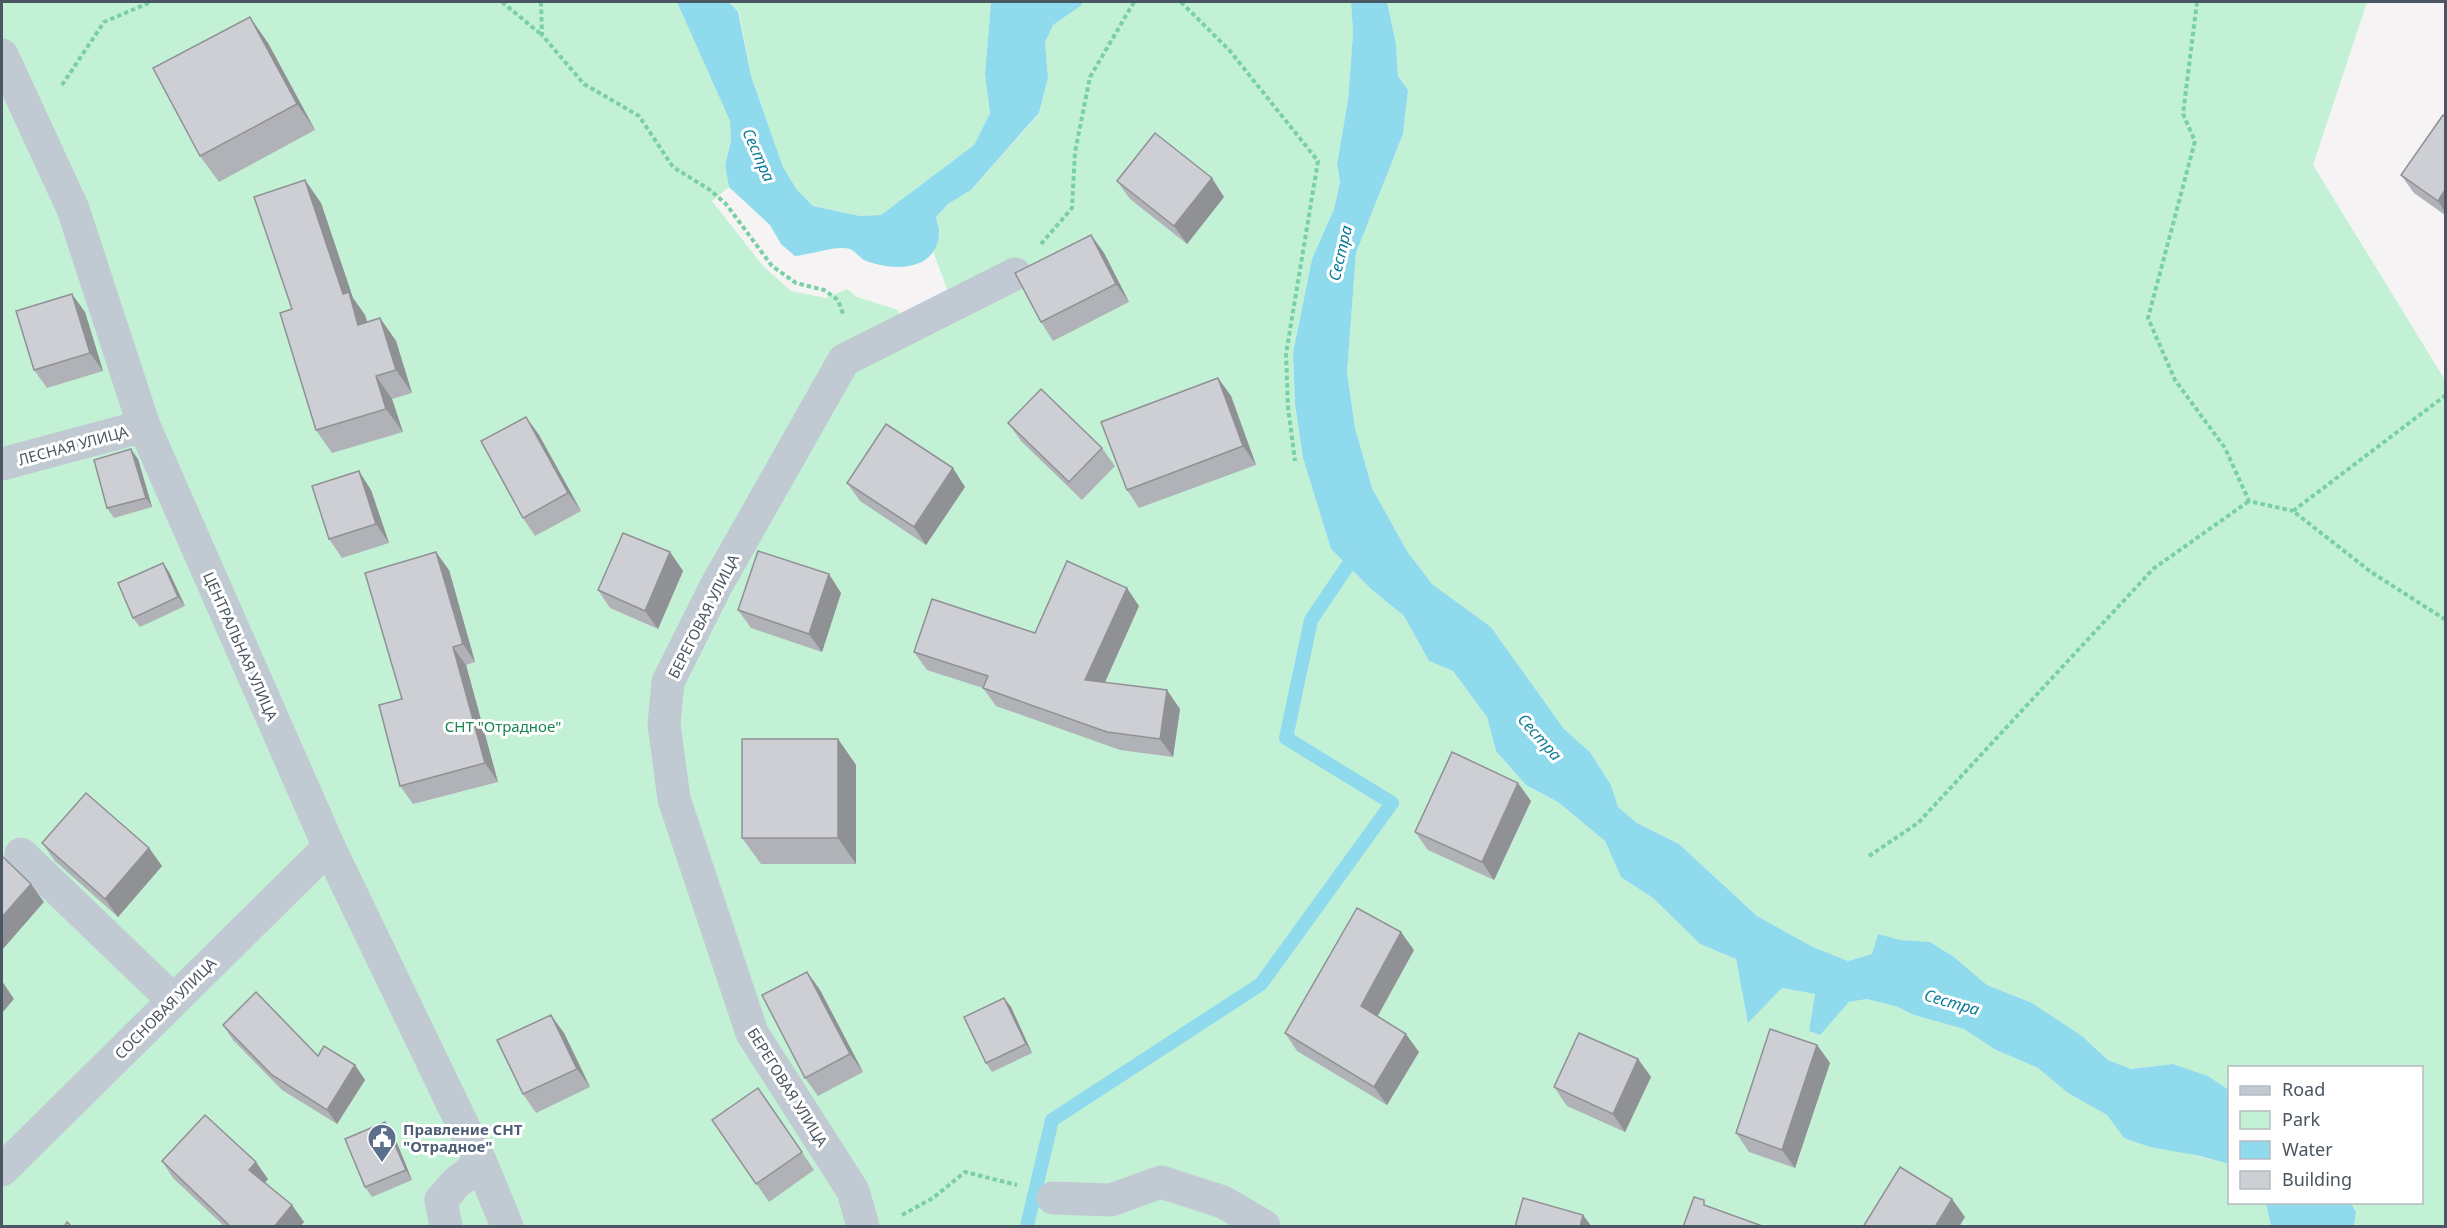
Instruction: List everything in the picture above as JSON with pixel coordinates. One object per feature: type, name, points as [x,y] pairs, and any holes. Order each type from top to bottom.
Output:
[{"type":"street","name":"ЦЕНТРАЛЬНАЯ УЛИЦА","points":[[2,55],[73,209],[144,426],[329,847],[481,1163],[507,1227]]},
{"type":"street","name":"БЕРЕГОВАЯ УЛИЦА","points":[[863,1227],[853,1191],[752,1033],[674,799],[664,724],[668,682],[688,637],[844,360],[1015,274]]},
{"type":"street","name":"ЛЕСНАЯ УЛИЦА","points":[[2,464],[144,426]]},
{"type":"street","name":"СОСНОВАЯ УЛИЦА","points":[[2,1170],[329,847]]},
{"type":"street","points":[[21,854],[173,1000]]},
{"type":"street","points":[[446,1227],[441,1200],[456,1183],[481,1163]]},
{"type":"street","points":[[1053,1198],[1111,1200],[1161,1182],[1222,1202],[1264,1227]]},
{"type":"path","points":[[34,125],[104,22],[152,2]]},
{"type":"path","points":[[502,2],[542,35],[584,84],[639,116],[673,167],[710,190],[726,204],[772,266],[796,283],[824,290],[838,300],[855,354]]},
{"type":"path","points":[[541,2],[542,35]]},
{"type":"path","points":[[1015,274],[1072,208],[1075,152],[1090,77],[1124,14],[1134,2]]},
{"type":"path","points":[[1181,2],[1230,51],[1318,161],[1310,222],[1286,354],[1288,407],[1295,461]]},
{"type":"path","points":[[2197,2],[2183,114],[2195,141],[2148,318],[2175,380],[2225,448],[2249,501]]},
{"type":"path","points":[[2293,511],[2445,395]]},
{"type":"path","points":[[1869,856],[1918,823],[2153,569],[2249,501],[2293,511],[2371,572],[2445,620]]},
{"type":"path","points":[[899,1217],[933,1198],[965,1172],[1014,1184]]},
{"type":"green space","name":"СНТ \"Отрадное\"","points":[[2,2],[677,2],[730,121],[731,141],[725,165],[729,187],[712,201],[763,266],[791,291],[826,298],[847,289],[857,297],[898,310],[904,329],[953,305],[933,251],[940,234],[936,217],[948,204],[971,190],[1039,114],[1048,78],[1045,43],[1053,25],[1082,5],[1081,2],[1351,2],[1353,33],[1348,100],[1337,164],[1340,182],[1334,209],[1312,259],[1293,353],[1295,404],[1303,458],[1331,549],[1371,589],[1404,616],[1429,661],[1453,671],[1487,717],[1496,751],[1526,785],[1558,802],[1605,841],[1622,877],[1653,898],[1700,944],[1736,959],[1748,1022],[1782,988],[1815,994],[1809,1031],[1819,1035],[1849,1002],[1867,999],[1964,1029],[1994,1049],[2038,1068],[2068,1093],[2107,1115],[2124,1138],[2228,1164],[2228,1204],[2266,1204],[2271,1226],[2,1226]]},
{"type":"green space","points":[[728,2],[991,2],[985,74],[990,113],[974,145],[881,215],[860,216],[813,206],[797,190],[783,167],[751,76],[739,11]]},
{"type":"green space","points":[[1387,2],[2367,2],[2313,165],[2445,380],[2445,1226],[2354,1226],[2356,1212],[2352,1204],[2423,1204],[2423,1066],[2228,1066],[2228,1089],[2208,1076],[2173,1064],[2131,1069],[2108,1060],[2082,1036],[2032,1003],[1987,985],[1954,957],[1930,942],[1901,940],[1878,934],[1872,954],[1848,961],[1813,947],[1757,916],[1679,844],[1637,823],[1618,807],[1611,785],[1590,752],[1564,729],[1491,627],[1432,584],[1407,551],[1372,488],[1355,428],[1347,373],[1356,253],[1403,134],[1408,90],[1398,76],[1396,44]]},
{"type":"water","name":"Сестра","points":[[677,2],[728,2],[738,11],[751,76],[783,167],[797,190],[813,206],[860,216],[881,215],[974,145],[990,113],[985,74],[991,2],[1081,2],[1082,5],[1053,25],[1045,43],[1048,78],[1039,113],[971,190],[948,204],[936,217],[939,235],[936,247],[929,256],[920,263],[898,267],[875,264],[864,260],[852,250],[844,248],[795,256],[781,244],[770,225],[729,187],[725,165],[731,141],[730,121]]},
{"type":"water","name":"Сестра","points":[[1351,2],[1387,2],[1396,44],[1398,76],[1408,90],[1403,134],[1356,253],[1347,373],[1355,428],[1372,488],[1407,551],[1432,584],[1491,627],[1564,729],[1590,752],[1611,785],[1618,807],[1637,823],[1679,844],[1757,916],[1813,947],[1848,961],[1872,954],[1878,934],[1901,940],[1930,942],[1954,957],[1987,985],[2032,1003],[2082,1036],[2108,1060],[2131,1069],[2173,1064],[2208,1076],[2228,1089],[2228,1164],[2150,1147],[2124,1138],[2107,1115],[2068,1093],[2038,1068],[1994,1049],[1964,1029],[1914,1015],[1898,1007],[1867,999],[1849,1002],[1820,1035],[1809,1031],[1815,994],[1782,988],[1748,1023],[1736,959],[1700,944],[1653,898],[1621,877],[1605,841],[1558,802],[1526,785],[1496,751],[1487,717],[1453,671],[1429,661],[1404,616],[1371,589],[1331,549],[1303,458],[1295,404],[1293,353],[1312,259],[1334,209],[1340,182],[1337,164],[1348,100],[1353,33]]},
{"type":"water","points":[[2266,1204],[2352,1204],[2356,1212],[2354,1226],[2271,1226]]},
{"type":"building","points":[[250,17],[297,104],[200,156],[153,68]]},
{"type":"building","points":[[2443,115],[2445,117],[2445,190],[2438,201],[2401,175]]},
{"type":"building","points":[[1155,133],[1212,178],[1174,226],[1117,181]]},
{"type":"building","points":[[305,180],[343,294],[349,292],[358,325],[380,318],[396,370],[376,376],[386,409],[316,430],[280,313],[292,309],[254,197]]},
{"type":"building","points":[[1091,235],[1116,284],[1041,322],[1015,273]]},
{"type":"building","points":[[72,294],[90,353],[34,370],[16,311]]},
{"type":"building","points":[[1218,378],[1243,446],[1127,490],[1101,422]]},
{"type":"building","points":[[1041,389],[1102,448],[1069,482],[1008,423]]},
{"type":"building","points":[[526,417],[568,493],[523,518],[481,441]]},
{"type":"building","points":[[886,424],[953,468],[914,527],[847,483]]},
{"type":"building","points":[[131,449],[146,498],[107,508],[94,460]]},
{"type":"building","points":[[359,471],[376,524],[329,539],[312,486]]},
{"type":"building","points":[[623,533],[670,552],[645,611],[598,590]]},
{"type":"building","points":[[758,551],[829,574],[809,634],[738,610]]},
{"type":"building","points":[[436,552],[463,644],[453,647],[485,763],[400,786],[379,705],[402,699],[365,573]]},
{"type":"building","points":[[1067,561],[1127,588],[1085,680],[1167,690],[1160,739],[1107,732],[983,688],[988,676],[914,652],[932,599],[1035,633]]},
{"type":"building","points":[[163,563],[178,597],[133,618],[118,583]]},
{"type":"building","points":[[742,739],[838,739],[838,838],[742,838]]},
{"type":"building","points":[[1452,752],[1518,783],[1482,862],[1415,832]]},
{"type":"building","points":[[86,793],[149,848],[105,899],[42,843]]},
{"type":"building","points":[[2,856],[31,884],[2,917]]},
{"type":"building","points":[[1357,908],[1401,932],[1361,1006],[1406,1034],[1374,1087],[1285,1033]]},
{"type":"building","points":[[807,972],[850,1054],[805,1078],[762,995]]},
{"type":"building","points":[[256,992],[318,1056],[324,1046],[355,1065],[327,1110],[272,1075],[223,1025]]},
{"type":"building","points":[[1004,998],[1026,1044],[986,1063],[964,1017]]},
{"type":"building","points":[[551,1015],[577,1069],[523,1094],[497,1040]]},
{"type":"building","points":[[1770,1029],[1817,1045],[1782,1150],[1736,1133]]},
{"type":"building","points":[[1579,1033],[1638,1059],[1613,1114],[1554,1087]]},
{"type":"building","points":[[758,1088],[802,1152],[756,1184],[712,1120]]},
{"type":"building","points":[[205,1115],[256,1162],[249,1170],[292,1205],[274,1227],[231,1227],[162,1161]]},
{"type":"building","name":"Правление СНТ \"Отрадное\"","points":[[385,1122],[406,1170],[365,1187],[345,1139]]},
{"type":"building","points":[[1900,1167],[1952,1199],[1935,1227],[1863,1227]]},
{"type":"building","points":[[1694,1197],[1704,1200],[1704,1205],[1765,1227],[1683,1227]]},
{"type":"building","points":[[1523,1198],[1583,1215],[1580,1227],[1515,1227]]},
{"type":"waterway","points":[[1027,1226],[1052,1120],[1261,984],[1392,803],[1286,738],[1311,620],[1357,552]]},
{"type":"place","name":"Правление СНТ \"Отрадное\"","points":[[382,1164]]}]
